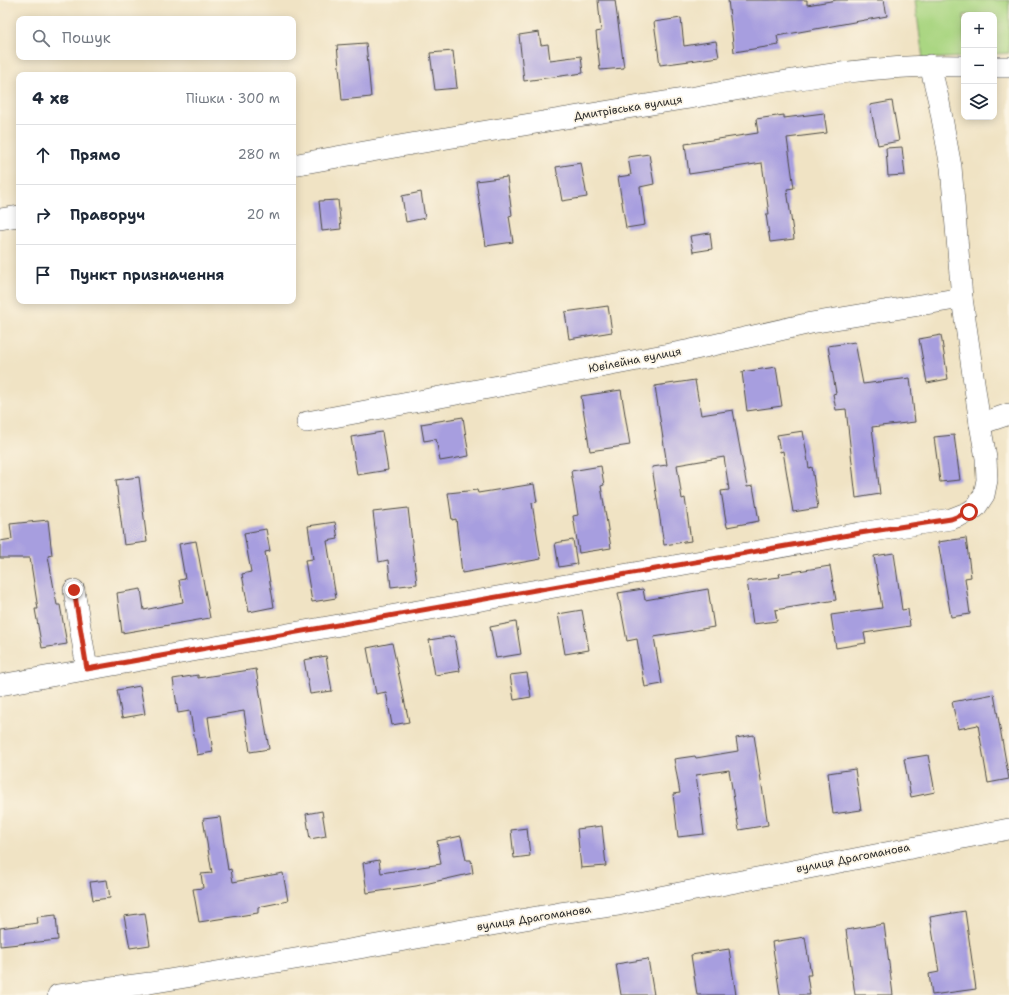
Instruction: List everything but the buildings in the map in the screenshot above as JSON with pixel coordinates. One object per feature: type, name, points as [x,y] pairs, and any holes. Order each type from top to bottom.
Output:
[{"type":"street","name":"Дмитрівська вулиця","points":[[296,164],[838,73],[879,68],[930,65],[961,66]]},
{"type":"street","points":[[0,685],[961,516],[976,507],[986,488],[986,464],[962,298],[951,167],[939,102],[930,65]]},
{"type":"street","points":[[997,67],[1009,67]]},
{"type":"street","points":[[0,219],[16,216]]},
{"type":"street","name":"Ювілейна вулиця","points":[[307,422],[692,350],[811,323],[962,298]]},
{"type":"street","points":[[980,424],[1009,414]]},
{"type":"street","points":[[74,590],[87,669]]},
{"type":"street","name":"вулиця Драгоманова","points":[[58,995],[151,989],[339,952],[560,913],[618,905],[1009,829]]},
{"type":"green space","points":[[915,0],[1009,0],[1009,53],[997,54],[997,12],[961,12],[961,57],[923,59]]},
{"type":"route","points":[[74,590],[87,669],[860,533],[951,519],[969,512]]}]
